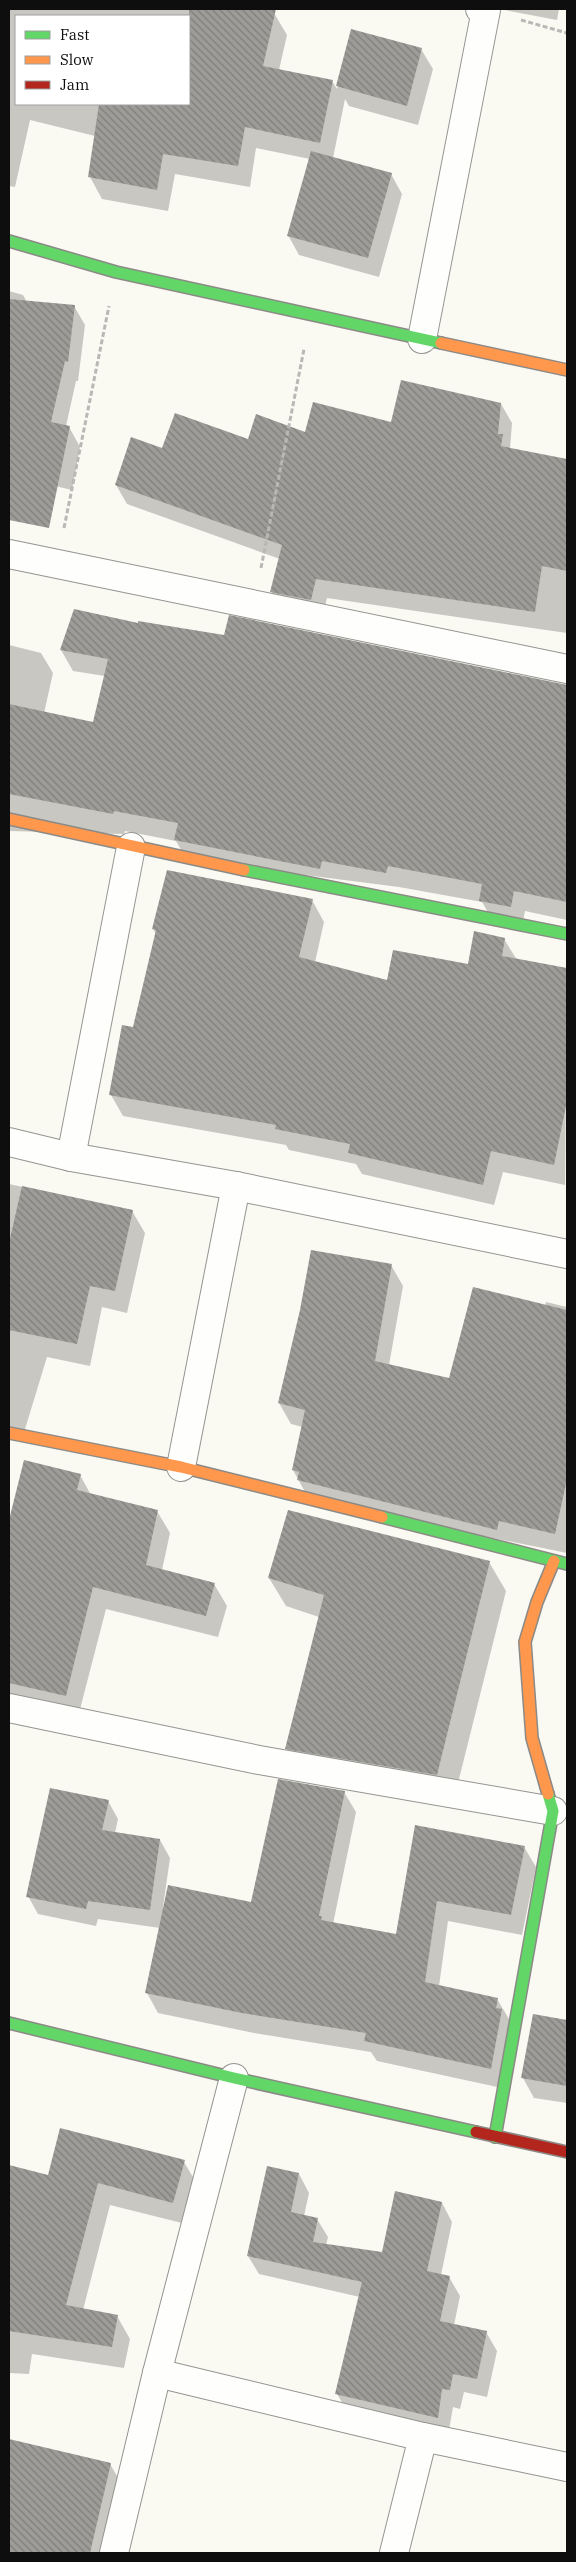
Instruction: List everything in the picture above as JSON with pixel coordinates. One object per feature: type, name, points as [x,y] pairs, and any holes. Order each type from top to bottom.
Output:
[{"type":"street","points":[[422,339],[483,9]]},
{"type":"street","points":[[9,241],[116,272],[567,370]]},
{"type":"street","points":[[9,554],[567,669]]},
{"type":"street","points":[[9,820],[131,847],[567,934]]},
{"type":"street","points":[[71,1157],[131,847]]},
{"type":"street","points":[[9,1142],[71,1157],[236,1186],[567,1254]]},
{"type":"street","points":[[181,1467],[236,1186]]},
{"type":"street","points":[[9,1434],[181,1467],[567,1564]]},
{"type":"street","points":[[495,2137],[553,1811],[532,1738],[525,1642],[537,1602],[554,1561]]},
{"type":"street","points":[[9,1708],[259,1760],[553,1811]]},
{"type":"street","points":[[9,2023],[234,2078],[567,2152]]},
{"type":"street","points":[[114,2553],[157,2373],[234,2078]]},
{"type":"street","points":[[157,2373],[423,2437],[567,2467]]},
{"type":"street","points":[[394,2553],[423,2437]]},
{"type":"path","points":[[483,9],[567,33]]},
{"type":"path","points":[[57,563],[116,272]]},
{"type":"path","points":[[254,603],[311,314]]},
{"type":"building","points":[[189,9],[276,9],[263,66],[333,80],[320,143],[245,127],[238,166],[163,154],[157,190],[88,177],[99,105],[190,105]]},
{"type":"building","points":[[351,29],[422,48],[407,106],[336,86]]},
{"type":"building","points":[[311,151],[392,173],[368,258],[287,236]]},
{"type":"building","points":[[9,299],[75,305],[68,362],[65,361],[51,422],[70,426],[49,528],[9,520]]},
{"type":"building","points":[[401,380],[501,403],[498,434],[503,434],[501,446],[567,459],[567,571],[542,566],[535,612],[316,579],[311,600],[270,592],[282,545],[115,485],[131,437],[162,448],[175,413],[248,439],[256,414],[305,432],[313,402],[391,422]]},
{"type":"building","points":[[74,609],[138,623],[138,621],[224,635],[229,615],[567,685],[567,902],[514,891],[511,907],[479,901],[482,884],[388,866],[386,873],[322,861],[320,869],[174,840],[178,823],[114,811],[113,814],[9,794],[9,704],[93,722],[108,659],[60,650]]},
{"type":"building","points":[[167,870],[313,899],[299,957],[387,980],[393,950],[468,964],[474,931],[505,938],[502,956],[567,968],[567,1101],[554,1165],[491,1151],[483,1185],[348,1153],[350,1144],[275,1129],[276,1125],[109,1095],[122,1025],[133,1027],[156,930],[152,929]]},
{"type":"building","points":[[22,1186],[133,1210],[115,1291],[90,1286],[77,1344],[9,1330],[9,1243]]},
{"type":"building","points":[[311,1250],[392,1264],[375,1361],[449,1378],[473,1287],[567,1310],[567,1479],[555,1534],[499,1521],[497,1530],[297,1480],[299,1472],[292,1470],[305,1410],[278,1403],[300,1310]]},
{"type":"building","points":[[24,1460],[81,1474],[77,1490],[158,1510],[146,1565],[215,1583],[206,1616],[93,1587],[66,1696],[9,1683],[9,1520]]},
{"type":"building","points":[[288,1510],[490,1561],[437,1775],[285,1749],[324,1595],[268,1578]]},
{"type":"building","points":[[278,1779],[345,1791],[319,1916],[322,1916],[321,1920],[396,1934],[415,1825],[525,1846],[511,1915],[437,1901],[425,1982],[498,1998],[496,2008],[502,2009],[491,2069],[364,2041],[366,2033],[242,2013],[145,1993],[168,1885],[251,1902]]},
{"type":"building","points":[[50,1788],[109,1800],[102,1830],[160,1839],[150,1910],[88,1901],[86,1909],[26,1897]]},
{"type":"building","points":[[533,2014],[567,2020],[567,2086],[521,2078]]},
{"type":"building","points":[[60,2128],[185,2160],[173,2203],[98,2183],[66,2305],[118,2315],[112,2347],[9,2331],[9,2165],[48,2175]]},
{"type":"building","points":[[267,2166],[299,2173],[291,2212],[318,2218],[313,2242],[382,2252],[395,2191],[442,2202],[427,2271],[450,2276],[440,2321],[487,2331],[477,2379],[453,2374],[450,2390],[442,2389],[438,2418],[335,2394],[362,2282],[247,2256]]},
{"type":"building","points":[[9,2439],[111,2463],[90,2553],[9,2553]]},
{"type":"traffic: fast","points":[[9,241],[116,272],[441,343]]},
{"type":"traffic: fast","points":[[244,870],[567,934]]},
{"type":"traffic: fast","points":[[382,1517],[567,1564]]},
{"type":"traffic: fast","points":[[495,2137],[553,1811],[548,1794]]},
{"type":"traffic: fast","points":[[9,2023],[234,2078],[476,2132]]},
{"type":"traffic: slow","points":[[441,343],[567,370]]},
{"type":"traffic: slow","points":[[9,819],[244,870]]},
{"type":"traffic: slow","points":[[9,1433],[181,1467],[382,1517]]},
{"type":"traffic: slow","points":[[548,1794],[532,1738],[525,1642],[537,1602],[554,1561]]},
{"type":"traffic: jam","points":[[476,2132],[567,2152]]}]
